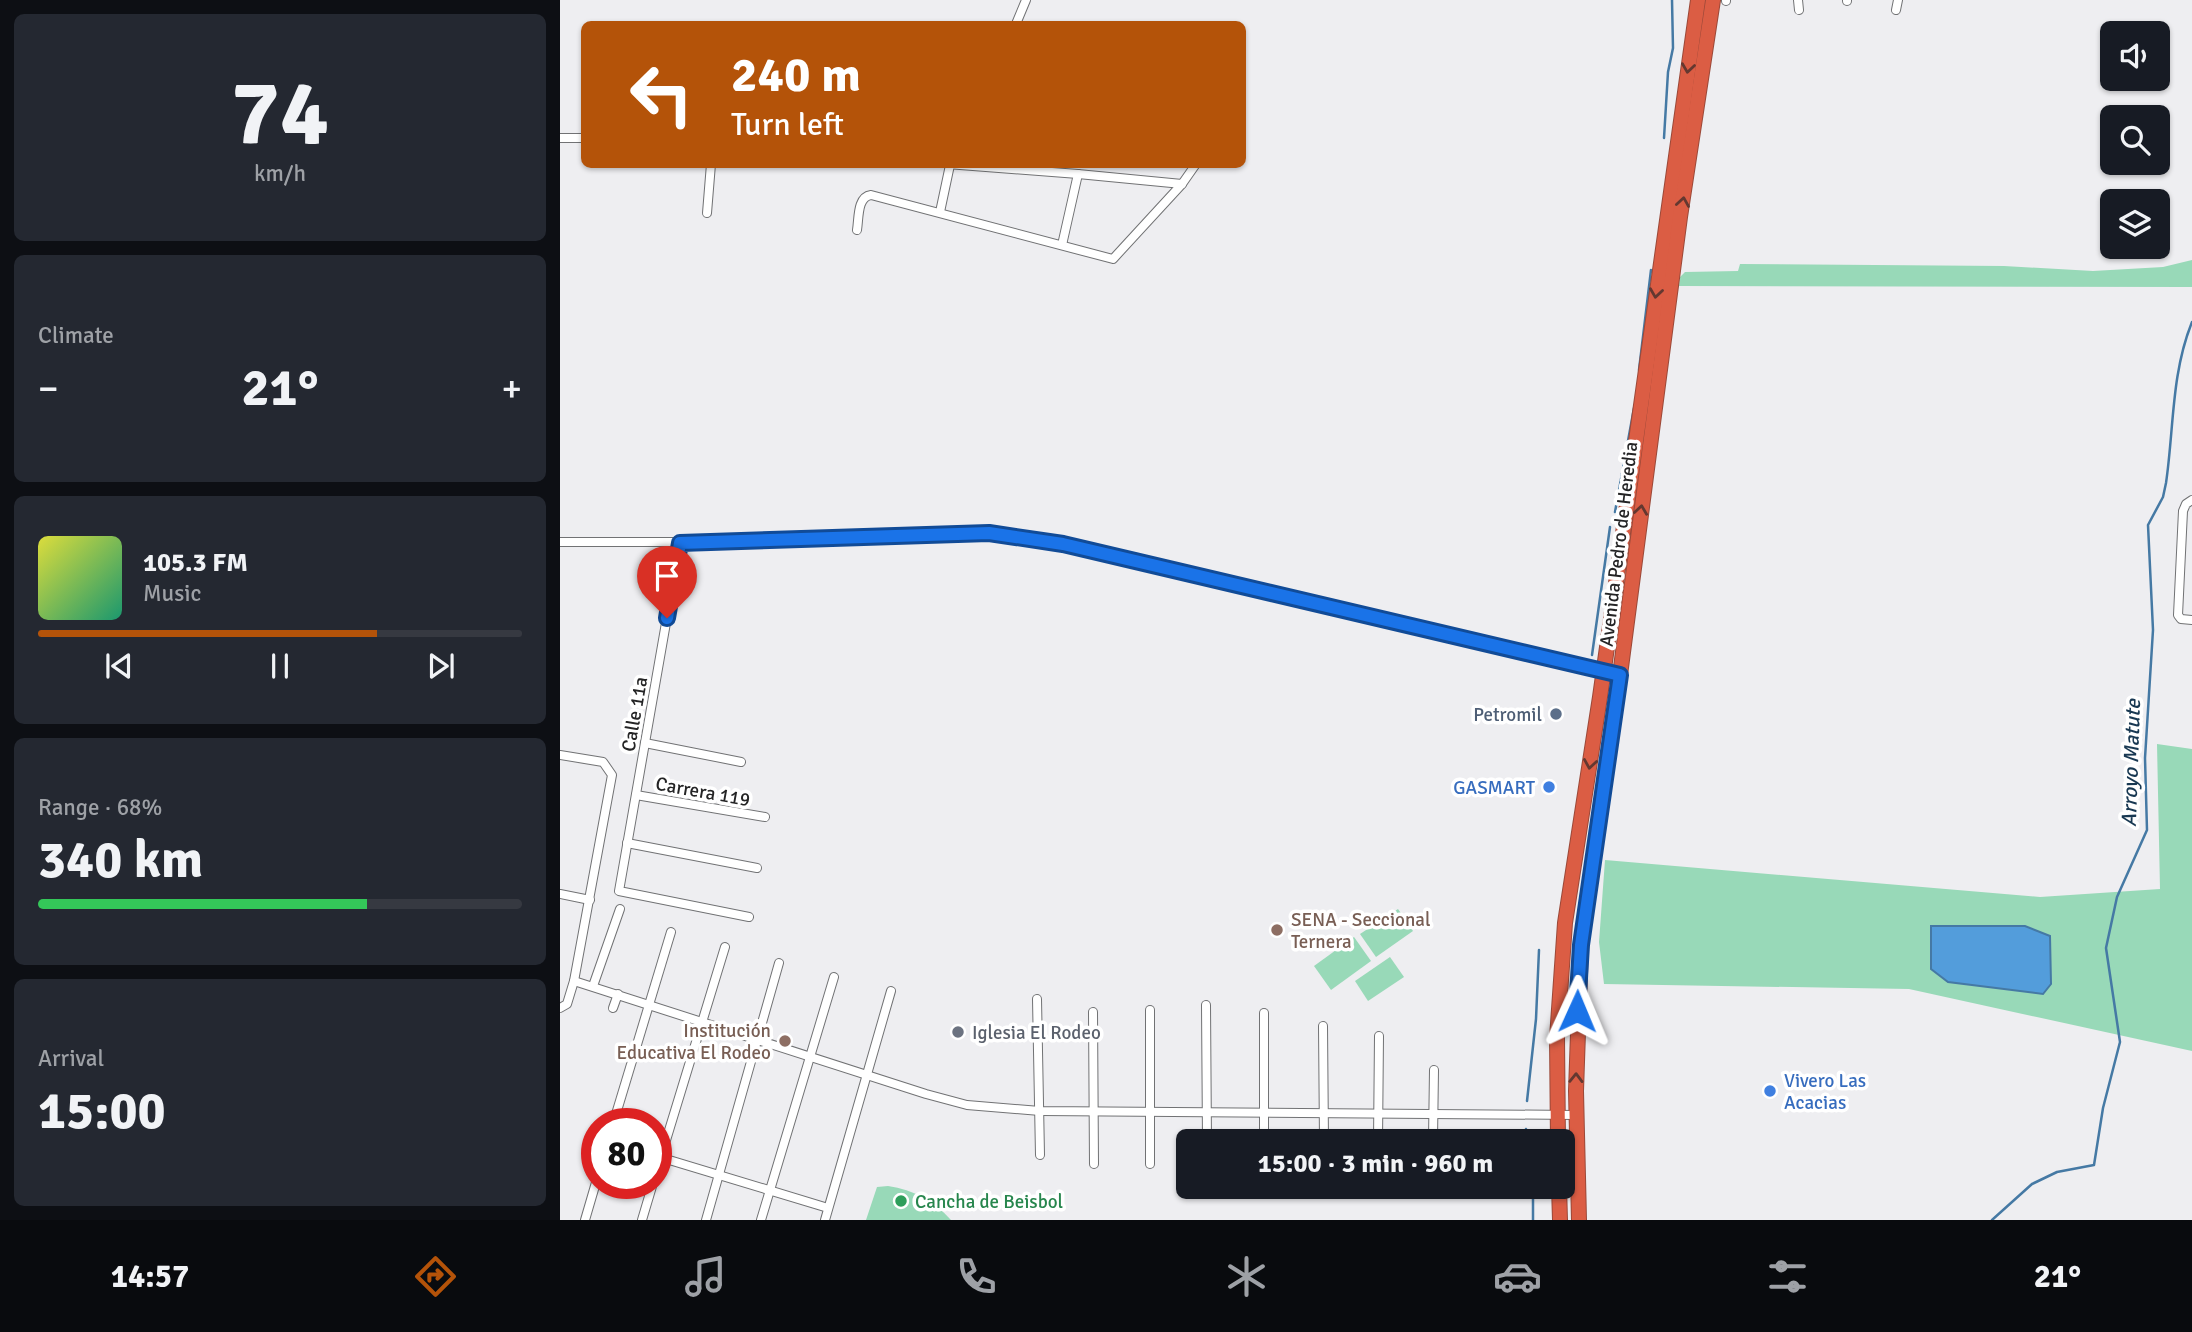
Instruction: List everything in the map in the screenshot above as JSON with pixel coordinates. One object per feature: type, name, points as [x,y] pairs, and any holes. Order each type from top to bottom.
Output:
[{"type":"highway","name":"Avenida Pedro de Heredia","points":[[1558,1129],[1557,1038],[1565,923],[1604,672],[1698,0]]},
{"type":"highway","name":"Avenida Pedro de Heredia","points":[[1579,1220],[1576,1115],[1579,957],[1620,675],[1680,218],[1722,0]]},
{"type":"highway","points":[[1559,1199],[1560,1220]]},
{"type":"street","points":[[1017,21],[1026,0]]},
{"type":"street","points":[[1798,0],[1799,10]]},
{"type":"street","points":[[1896,10],[1898,0]]},
{"type":"street","points":[[560,138],[581,138]]},
{"type":"street","points":[[707,213],[711,168]]},
{"type":"street","points":[[940,212],[947,168]]},
{"type":"street","points":[[1003,168],[1182,184]]},
{"type":"street","points":[[857,230],[862,200],[871,195],[1113,259],[1182,184],[1193,168]]},
{"type":"street","points":[[1062,245],[1077,174]]},
{"type":"street","points":[[2192,500],[2186,504],[2183,511],[2178,615],[2181,619],[2192,620]]},
{"type":"street","points":[[560,542],[680,543],[989,533],[1063,544],[1620,675]]},
{"type":"street","name":"Calle 11a","points":[[680,543],[619,891],[749,917]]},
{"type":"street","points":[[645,743],[741,762]]},
{"type":"street","points":[[560,755],[603,762],[612,775],[574,981],[567,1004],[560,1008]]},
{"type":"street","name":"Carrera 119","points":[[636,795],[765,817]]},
{"type":"street","points":[[627,843],[757,867]]},
{"type":"street","points":[[560,894],[590,900]]},
{"type":"street","points":[[593,986],[620,908]]},
{"type":"street","points":[[618,1108],[671,932]]},
{"type":"street","points":[[672,1116],[724,947]]},
{"type":"street","points":[[706,1220],[779,963]]},
{"type":"street","points":[[761,1220],[834,977]]},
{"type":"street","points":[[574,981],[967,1105],[1040,1111],[1576,1115]]},
{"type":"street","points":[[825,1220],[891,991]]},
{"type":"street","points":[[613,1008],[618,994]]},
{"type":"street","points":[[1037,999],[1040,1155]]},
{"type":"street","points":[[1206,1005],[1207,1129]]},
{"type":"street","points":[[1150,1010],[1150,1164]]},
{"type":"street","points":[[1093,1012],[1094,1164]]},
{"type":"street","points":[[1264,1013],[1264,1129]]},
{"type":"street","points":[[1323,1026],[1324,1129]]},
{"type":"street","points":[[1378,1129],[1379,1036]]},
{"type":"street","points":[[1433,1129],[1434,1070]]},
{"type":"street","points":[[672,1161],[828,1208]]},
{"type":"street","points":[[585,1220],[591,1199]]},
{"type":"street","points":[[642,1220],[648,1199]]},
{"type":"green space","points":[[2192,260],[2192,287],[1679,286],[1680,277],[1685,272],[1738,271],[1740,264],[2004,266],[2093,271],[2163,267]]},
{"type":"green space","points":[[2157,744],[2192,749],[2192,1051],[1909,989],[1604,984],[1599,942],[1605,860],[2040,897],[2160,889]]},
{"type":"green space","points":[[1398,909],[1413,931],[1376,957],[1360,934]]},
{"type":"green space","points":[[1354,937],[1371,961],[1331,990],[1314,966]]},
{"type":"green space","points":[[1390,957],[1404,977],[1368,1001],[1355,981]]},
{"type":"green space","name":"Cancha de Beisbol","points":[[888,1186],[923,1197],[951,1220],[866,1220],[877,1187]]},
{"type":"water","points":[[1931,926],[2025,926],[2050,936],[2051,984],[2043,994],[1948,982],[1931,969]]},
{"type":"waterway","points":[[1664,138],[1668,72],[1673,48],[1672,0]]},
{"type":"waterway","points":[[1639,370],[1651,270]]},
{"type":"waterway","name":"Arroyo Matute","points":[[1992,1220],[2032,1184],[2057,1172],[2094,1165],[2103,1108],[2120,1042],[2106,948],[2117,897],[2147,830],[2145,758],[2153,630],[2148,525],[2163,497],[2180,362],[2192,322]]},
{"type":"waterway","points":[[1615,512],[1634,408]]},
{"type":"waterway","points":[[1592,655],[1610,527]]},
{"type":"waterway","points":[[1527,1101],[1536,1019],[1539,950]]},
{"type":"waterway","points":[[1533,1199],[1533,1220]]},
{"type":"place","name":"Petromil","points":[[1556,714]]},
{"type":"place","name":"GASMART","points":[[1549,787]]},
{"type":"place","name":"SENA - Seccional Ternera","points":[[1277,930]]},
{"type":"place","name":"Iglesia El Rodeo","points":[[958,1032]]},
{"type":"place","name":"Institución Educativa El Rodeo","points":[[785,1041]]},
{"type":"place","name":"Vivero Las Acacias","points":[[1770,1091]]},
{"type":"place","name":"Cancha de Beisbol","points":[[901,1201]]},
{"type":"route","points":[[667,618],[680,543],[989,533],[1063,544],[1620,675],[1578,968],[1577,1011]]}]
